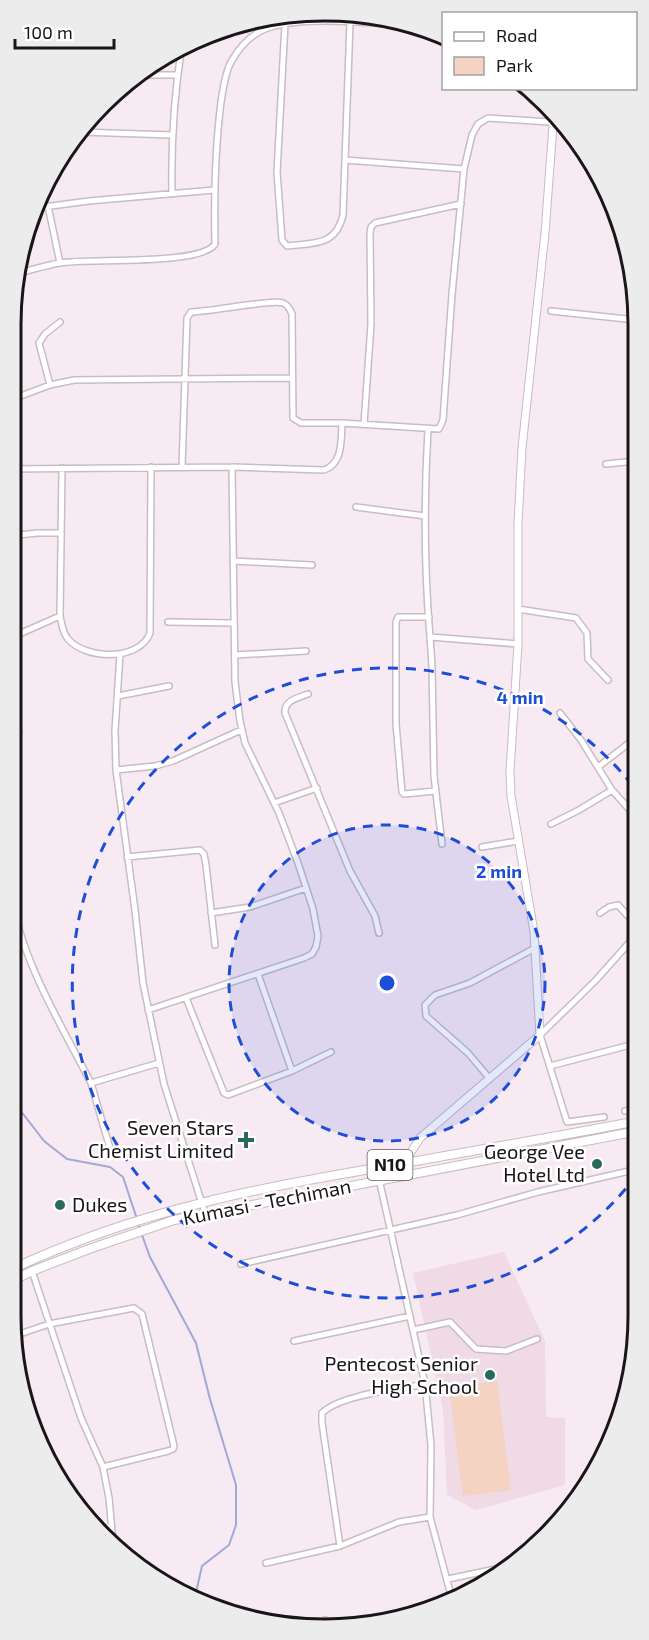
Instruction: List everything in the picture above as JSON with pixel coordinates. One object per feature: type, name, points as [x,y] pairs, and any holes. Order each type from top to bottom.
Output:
[{"type":"highway","name":"N10","points":[[21,1265],[77,1240],[144,1217],[202,1202],[302,1180],[628,1123]]},
{"type":"highway","name":"Kumasi - Techiman","points":[[21,1276],[147,1228],[205,1213],[628,1133]]},
{"type":"street","points":[[304,22],[357,23]]},
{"type":"street","points":[[285,24],[277,172],[283,244],[287,246],[327,240],[335,234],[344,215],[350,23]]},
{"type":"street","points":[[26,271],[60,263],[138,261],[206,252],[215,244],[214,190],[224,87],[230,63],[248,38],[265,27]]},
{"type":"street","points":[[172,194],[172,135],[180,58]]},
{"type":"street","points":[[152,75],[177,75]]},
{"type":"street","points":[[182,467],[188,314],[269,302],[282,302],[289,307],[292,314],[293,418],[296,421],[439,429],[444,420],[452,294],[464,169],[472,135],[478,124],[488,118],[550,121]]},
{"type":"street","points":[[553,124],[545,233],[522,448],[518,523],[518,644],[510,771],[511,796],[530,898],[540,1035],[567,1122],[604,1118]]},
{"type":"street","points":[[90,132],[172,135]]},
{"type":"street","points":[[345,160],[464,169]]},
{"type":"street","points":[[45,207],[214,190]]},
{"type":"street","points":[[364,424],[371,324],[371,227],[375,223],[461,204]]},
{"type":"street","points":[[48,206],[60,263]]},
{"type":"street","points":[[551,311],[628,319]]},
{"type":"street","points":[[50,385],[39,343],[45,334],[60,322]]},
{"type":"street","points":[[21,396],[50,385],[74,380],[292,378]]},
{"type":"street","points":[[21,469],[232,466],[324,470],[332,468],[338,461],[342,423]]},
{"type":"street","points":[[428,429],[425,516],[435,791],[442,844]]},
{"type":"street","points":[[606,464],[628,462]]},
{"type":"street","points":[[148,1010],[304,958],[312,954],[318,936],[306,888],[274,803],[241,730],[235,682],[232,466]]},
{"type":"street","points":[[62,468],[60,616],[62,629],[72,643],[86,650],[103,654],[120,654],[140,647],[147,641],[150,633],[151,467]]},
{"type":"street","points":[[356,507],[425,516]]},
{"type":"street","points":[[21,535],[61,533]]},
{"type":"street","points":[[233,561],[312,565]]},
{"type":"street","points":[[518,609],[576,618],[587,633],[588,659],[608,680]]},
{"type":"street","points":[[21,633],[60,616]]},
{"type":"street","points":[[429,617],[398,617],[396,622],[396,724],[402,792],[404,794],[435,791]]},
{"type":"street","points":[[168,622],[234,622]]},
{"type":"street","points":[[430,637],[518,644]]},
{"type":"street","points":[[235,655],[306,651]]},
{"type":"street","points":[[120,654],[115,731],[116,770],[143,983],[159,1063],[205,1213]]},
{"type":"street","points":[[118,696],[169,686]]},
{"type":"street","points":[[308,694],[287,702],[285,713],[350,871],[375,916],[380,933]]},
{"type":"street","points":[[560,713],[612,790],[628,808]]},
{"type":"street","points":[[116,770],[155,766],[173,761],[241,730]]},
{"type":"street","points":[[598,767],[628,744]]},
{"type":"street","points":[[274,803],[316,788]]},
{"type":"street","points":[[550,824],[612,790]]},
{"type":"street","points":[[482,847],[518,841]]},
{"type":"street","points":[[127,857],[200,850],[204,854],[206,865],[215,945]]},
{"type":"street","points":[[211,913],[250,907],[306,888]]},
{"type":"street","points":[[600,913],[609,907],[618,905],[628,916]]},
{"type":"street","points":[[21,940],[30,963],[91,1083],[111,1152]]},
{"type":"street","points":[[404,1163],[420,1137],[540,1035],[628,945]]},
{"type":"street","points":[[490,1079],[468,1053],[426,1016],[425,1005],[435,995],[470,983],[535,948]]},
{"type":"street","points":[[258,974],[292,1071]]},
{"type":"street","points":[[186,998],[224,1094],[233,1095],[331,1052]]},
{"type":"street","points":[[550,1066],[628,1046]]},
{"type":"street","points":[[91,1083],[159,1063]]},
{"type":"street","points":[[241,1264],[457,1215],[538,1192],[628,1171]]},
{"type":"street","points":[[379,1179],[425,1384],[431,1445],[430,1517],[450,1592]]},
{"type":"street","points":[[32,1271],[81,1418],[103,1467],[109,1498],[112,1532]]},
{"type":"street","points":[[22,1333],[49,1324],[134,1308],[142,1314],[174,1446],[168,1451],[103,1467]]},
{"type":"street","points":[[294,1341],[410,1316]]},
{"type":"street","points":[[413,1330],[450,1322],[476,1349],[506,1352],[537,1339]]},
{"type":"street","points":[[340,1546],[322,1413],[330,1405],[346,1400],[425,1384]]},
{"type":"street","points":[[266,1563],[340,1546],[399,1522],[430,1517]]},
{"type":"street","points":[[107,1527],[111,1526]]},
{"type":"street","points":[[447,1579],[489,1570]]},
{"type":"shaded area","name":"Pentecost Senior High School","points":[[504,1252],[545,1341],[546,1417],[565,1418],[565,1485],[476,1510],[447,1495],[443,1410],[413,1273]]},
{"type":"green space","points":[[497,1381],[511,1490],[463,1496],[449,1388]]},
{"type":"waterway","points":[[21,1111],[44,1141],[67,1159],[110,1167],[123,1177],[137,1219]]},
{"type":"waterway","points":[[138,1224],[150,1257],[196,1343],[236,1485],[236,1525],[229,1545],[202,1566],[196,1591]]},
{"type":"place","name":"Seven Stars Chemist Limited","points":[[246,1140]]},
{"type":"place","name":"George Vee Hotel Ltd","points":[[597,1164]]},
{"type":"place","name":"Dukes","points":[[60,1205]]},
{"type":"place","name":"Pentecost Senior High School","points":[[490,1375]]}]
